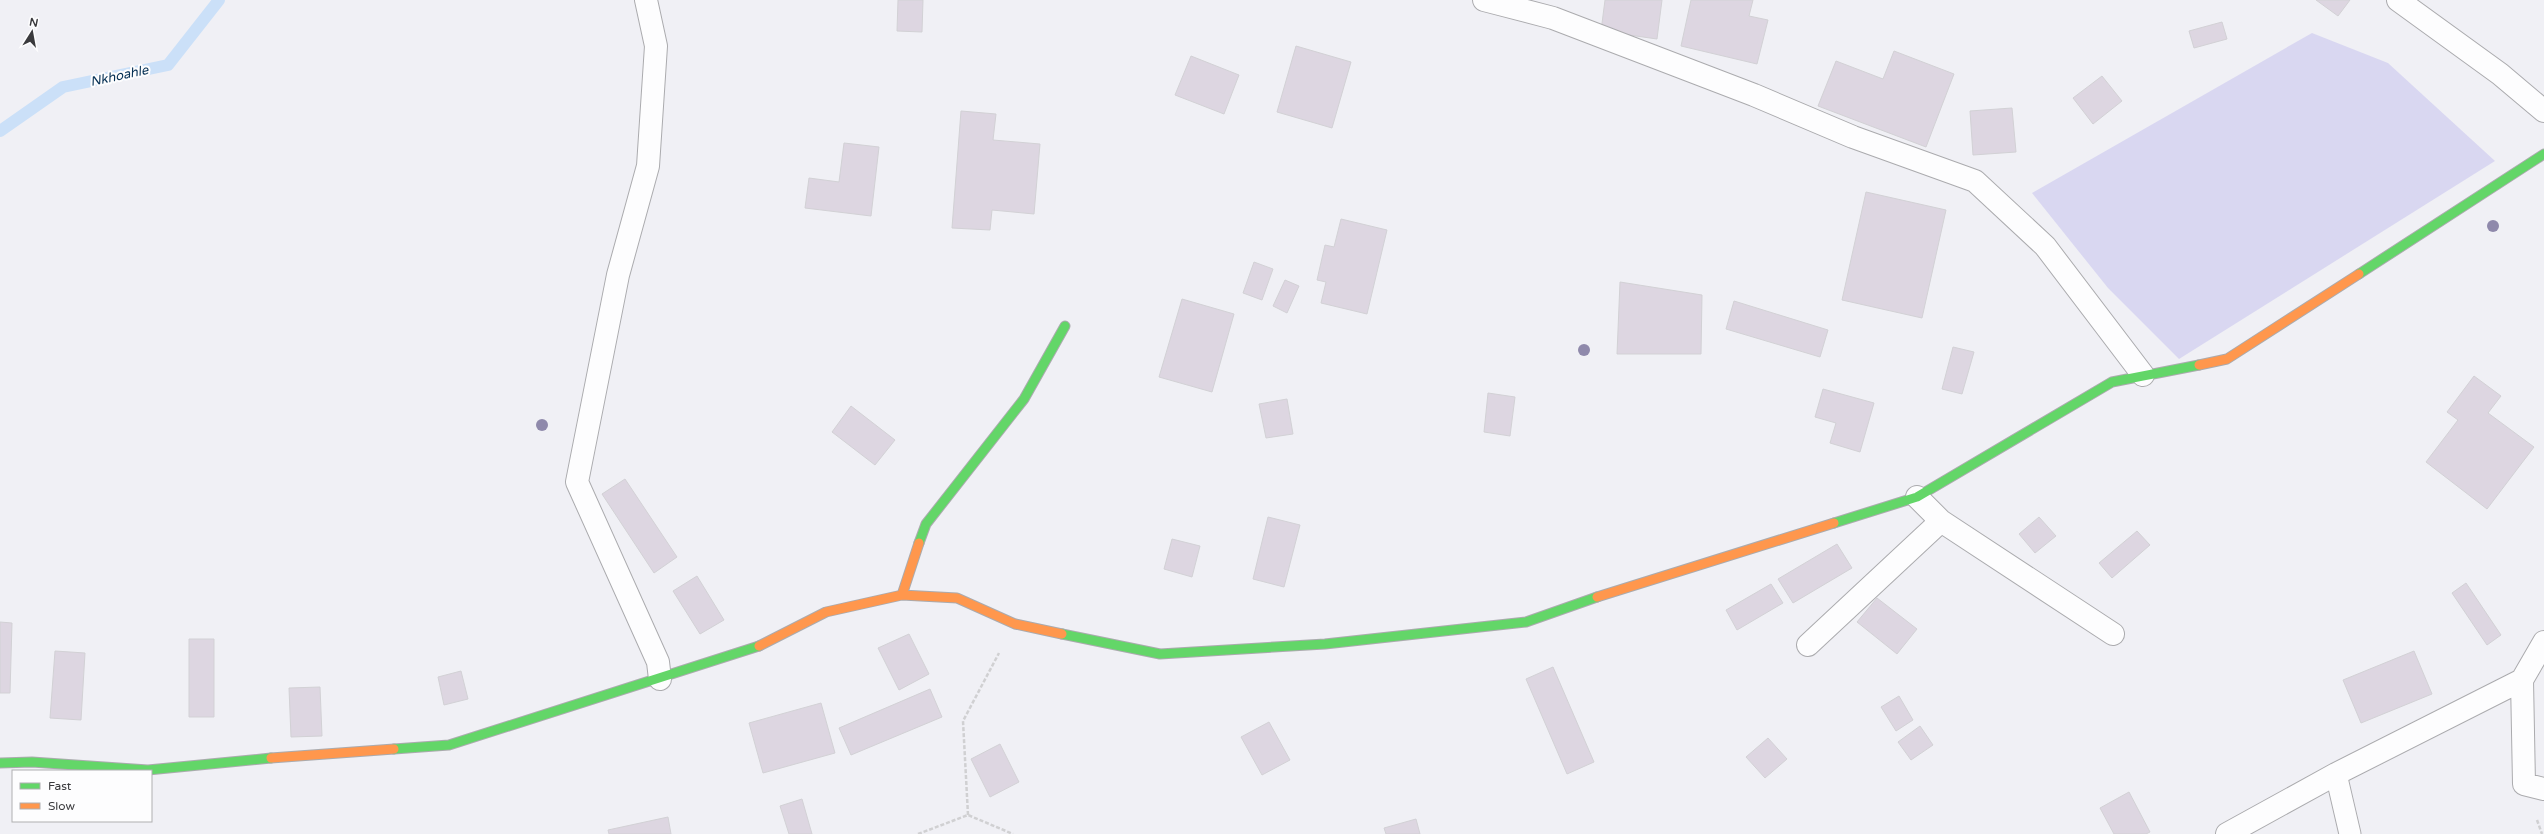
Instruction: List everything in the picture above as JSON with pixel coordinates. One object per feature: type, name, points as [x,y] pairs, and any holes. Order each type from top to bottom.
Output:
[{"type":"street","points":[[646,0],[656,46],[648,166],[618,275],[577,482],[658,662],[660,679]]},
{"type":"street","points":[[1484,0],[1553,18],[1754,95],[1853,137],[1975,181],[2045,246],[2142,375]]},
{"type":"street","points":[[2398,0],[2500,74],[2544,111]]},
{"type":"street","points":[[0,762],[32,762],[148,770],[318,754],[449,745],[660,679],[770,642],[826,612],[902,594],[957,598],[1014,624],[1160,654],[1325,644],[1526,622],[1653,578],[1917,497],[2112,382],[2227,359],[2544,154]]},
{"type":"street","points":[[902,594],[926,524],[1024,399],[1065,326]]},
{"type":"street","points":[[1917,497],[1941,521],[2113,634]]},
{"type":"street","points":[[1808,645],[1941,521]]},
{"type":"street","points":[[2544,642],[2522,680],[2524,784],[2544,789]]},
{"type":"street","points":[[2227,834],[2336,774],[2522,680]]},
{"type":"lane","points":[[2336,774],[2350,834]]},
{"type":"path","points":[[968,815],[963,721],[1014,624]]},
{"type":"path","points":[[918,834],[968,815],[1013,834]]},
{"type":"shaded area","points":[[2312,33],[2388,63],[2495,161],[2179,359],[2108,288],[2032,193]]},
{"type":"building","points":[[898,0],[923,0],[922,32],[897,31]]},
{"type":"building","points":[[1605,0],[1662,0],[1657,39],[1601,31]]},
{"type":"building","points":[[1691,0],[1753,0],[1749,16],[1768,20],[1757,64],[1681,46]]},
{"type":"building","points":[[2316,0],[2350,0],[2338,16]]},
{"type":"building","points":[[2222,22],[2227,39],[2194,48],[2189,31]]},
{"type":"building","points":[[1296,46],[1351,62],[1332,128],[1277,112]]},
{"type":"building","points":[[1894,51],[1954,74],[1926,147],[1818,106],[1836,61],[1883,79]]},
{"type":"building","points":[[1191,56],[1239,75],[1224,114],[1175,95]]},
{"type":"building","points":[[2102,76],[2122,101],[2093,124],[2073,98]]},
{"type":"building","points":[[2012,108],[2016,152],[1973,155],[1970,111]]},
{"type":"building","points":[[961,111],[996,114],[993,140],[1040,144],[1034,214],[992,210],[990,230],[952,228]]},
{"type":"building","points":[[844,143],[879,147],[871,216],[805,208],[809,178],[839,182]]},
{"type":"building","points":[[1866,192],[1946,210],[1922,318],[1842,300]]},
{"type":"building","points":[[1341,219],[1387,230],[1367,314],[1321,303],[1326,282],[1317,280],[1325,245],[1334,247]]},
{"type":"building","points":[[1254,262],[1273,269],[1262,300],[1243,293]]},
{"type":"building","points":[[1285,280],[1299,286],[1287,313],[1273,306]]},
{"type":"building","points":[[1620,282],[1702,295],[1701,354],[1617,354]]},
{"type":"building","points":[[1182,299],[1234,314],[1212,392],[1159,377]]},
{"type":"building","points":[[1734,301],[1828,330],[1820,357],[1726,329]]},
{"type":"building","points":[[1953,347],[1974,352],[1962,394],[1942,389]]},
{"type":"building","points":[[2474,376],[2501,396],[2488,413],[2534,447],[2487,509],[2426,462],[2458,420],[2447,412]]},
{"type":"building","points":[[1823,389],[1874,403],[1860,452],[1830,443],[1836,423],[1815,417]]},
{"type":"building","points":[[1488,393],[1515,397],[1510,436],[1484,432]]},
{"type":"building","points":[[1287,399],[1293,434],[1266,438],[1259,404]]},
{"type":"building","points":[[851,406],[895,440],[875,465],[832,432]]},
{"type":"building","points":[[625,479],[677,557],[654,573],[602,494]]},
{"type":"building","points":[[1268,517],[1300,525],[1284,587],[1253,579]]},
{"type":"building","points":[[2039,517],[2056,536],[2035,553],[2019,534]]},
{"type":"building","points":[[2137,531],[2150,545],[2112,578],[2099,563]]},
{"type":"building","points":[[1172,539],[1200,546],[1192,577],[1164,569]]},
{"type":"building","points":[[1837,544],[1852,568],[1793,603],[1778,579]]},
{"type":"building","points":[[697,576],[724,620],[700,634],[673,591]]},
{"type":"building","points":[[2466,583],[2501,635],[2487,645],[2452,593]]},
{"type":"building","points":[[1771,584],[1783,603],[1737,630],[1726,610]]},
{"type":"building","points":[[1877,598],[1917,629],[1897,654],[1857,622]]},
{"type":"building","points":[[0,622],[12,623],[10,693],[0,693]]},
{"type":"building","points":[[909,634],[929,674],[899,690],[878,648]]},
{"type":"building","points":[[189,639],[214,639],[214,717],[189,717]]},
{"type":"building","points":[[55,651],[85,653],[81,720],[50,718]]},
{"type":"building","points":[[2414,651],[2432,694],[2361,723],[2343,680]]},
{"type":"building","points":[[1553,667],[1594,762],[1567,774],[1526,679]]},
{"type":"building","points":[[461,671],[468,699],[444,705],[438,677]]},
{"type":"building","points":[[320,687],[322,736],[291,737],[289,688]]},
{"type":"building","points":[[930,689],[942,717],[851,755],[839,728]]},
{"type":"building","points":[[1899,696],[1913,720],[1896,731],[1881,707]]},
{"type":"building","points":[[821,703],[835,753],[763,773],[749,723]]},
{"type":"building","points":[[1269,722],[1290,760],[1262,775],[1241,737]]},
{"type":"building","points":[[1920,726],[1933,745],[1911,760],[1898,742]]},
{"type":"building","points":[[1768,738],[1787,759],[1765,778],[1746,757]]},
{"type":"building","points":[[1000,744],[1019,782],[990,797],[971,759]]},
{"type":"building","points":[[2129,792],[2150,832],[2146,834],[2114,834],[2100,808]]},
{"type":"building","points":[[802,799],[812,834],[789,834],[780,806]]},
{"type":"building","points":[[668,817],[671,834],[609,834],[608,830]]},
{"type":"building","points":[[1416,819],[1420,834],[1386,834],[1384,828]]},
{"type":"waterway","name":"Nkhoahle","points":[[0,131],[63,87],[168,65],[219,0]]},
{"type":"traffic: fast","points":[[2359,274],[2544,154]]},
{"type":"traffic: fast","points":[[919,543],[926,524],[1024,399],[1065,326]]},
{"type":"traffic: fast","points":[[1834,523],[1917,497],[2112,382],[2199,365]]},
{"type":"traffic: fast","points":[[1062,634],[1160,654],[1325,644],[1526,622],[1597,597]]},
{"type":"traffic: fast","points":[[394,749],[449,745],[759,646]]},
{"type":"traffic: fast","points":[[0,763],[32,762],[148,770],[271,758]]},
{"type":"traffic: slow","points":[[2199,365],[2227,359],[2359,274]]},
{"type":"traffic: slow","points":[[1597,597],[1834,523]]},
{"type":"traffic: slow","points":[[919,543],[902,595],[957,598],[1015,624],[1062,634]]},
{"type":"traffic: slow","points":[[759,646],[826,612],[902,595]]},
{"type":"traffic: slow","points":[[271,758],[394,749]]}]
